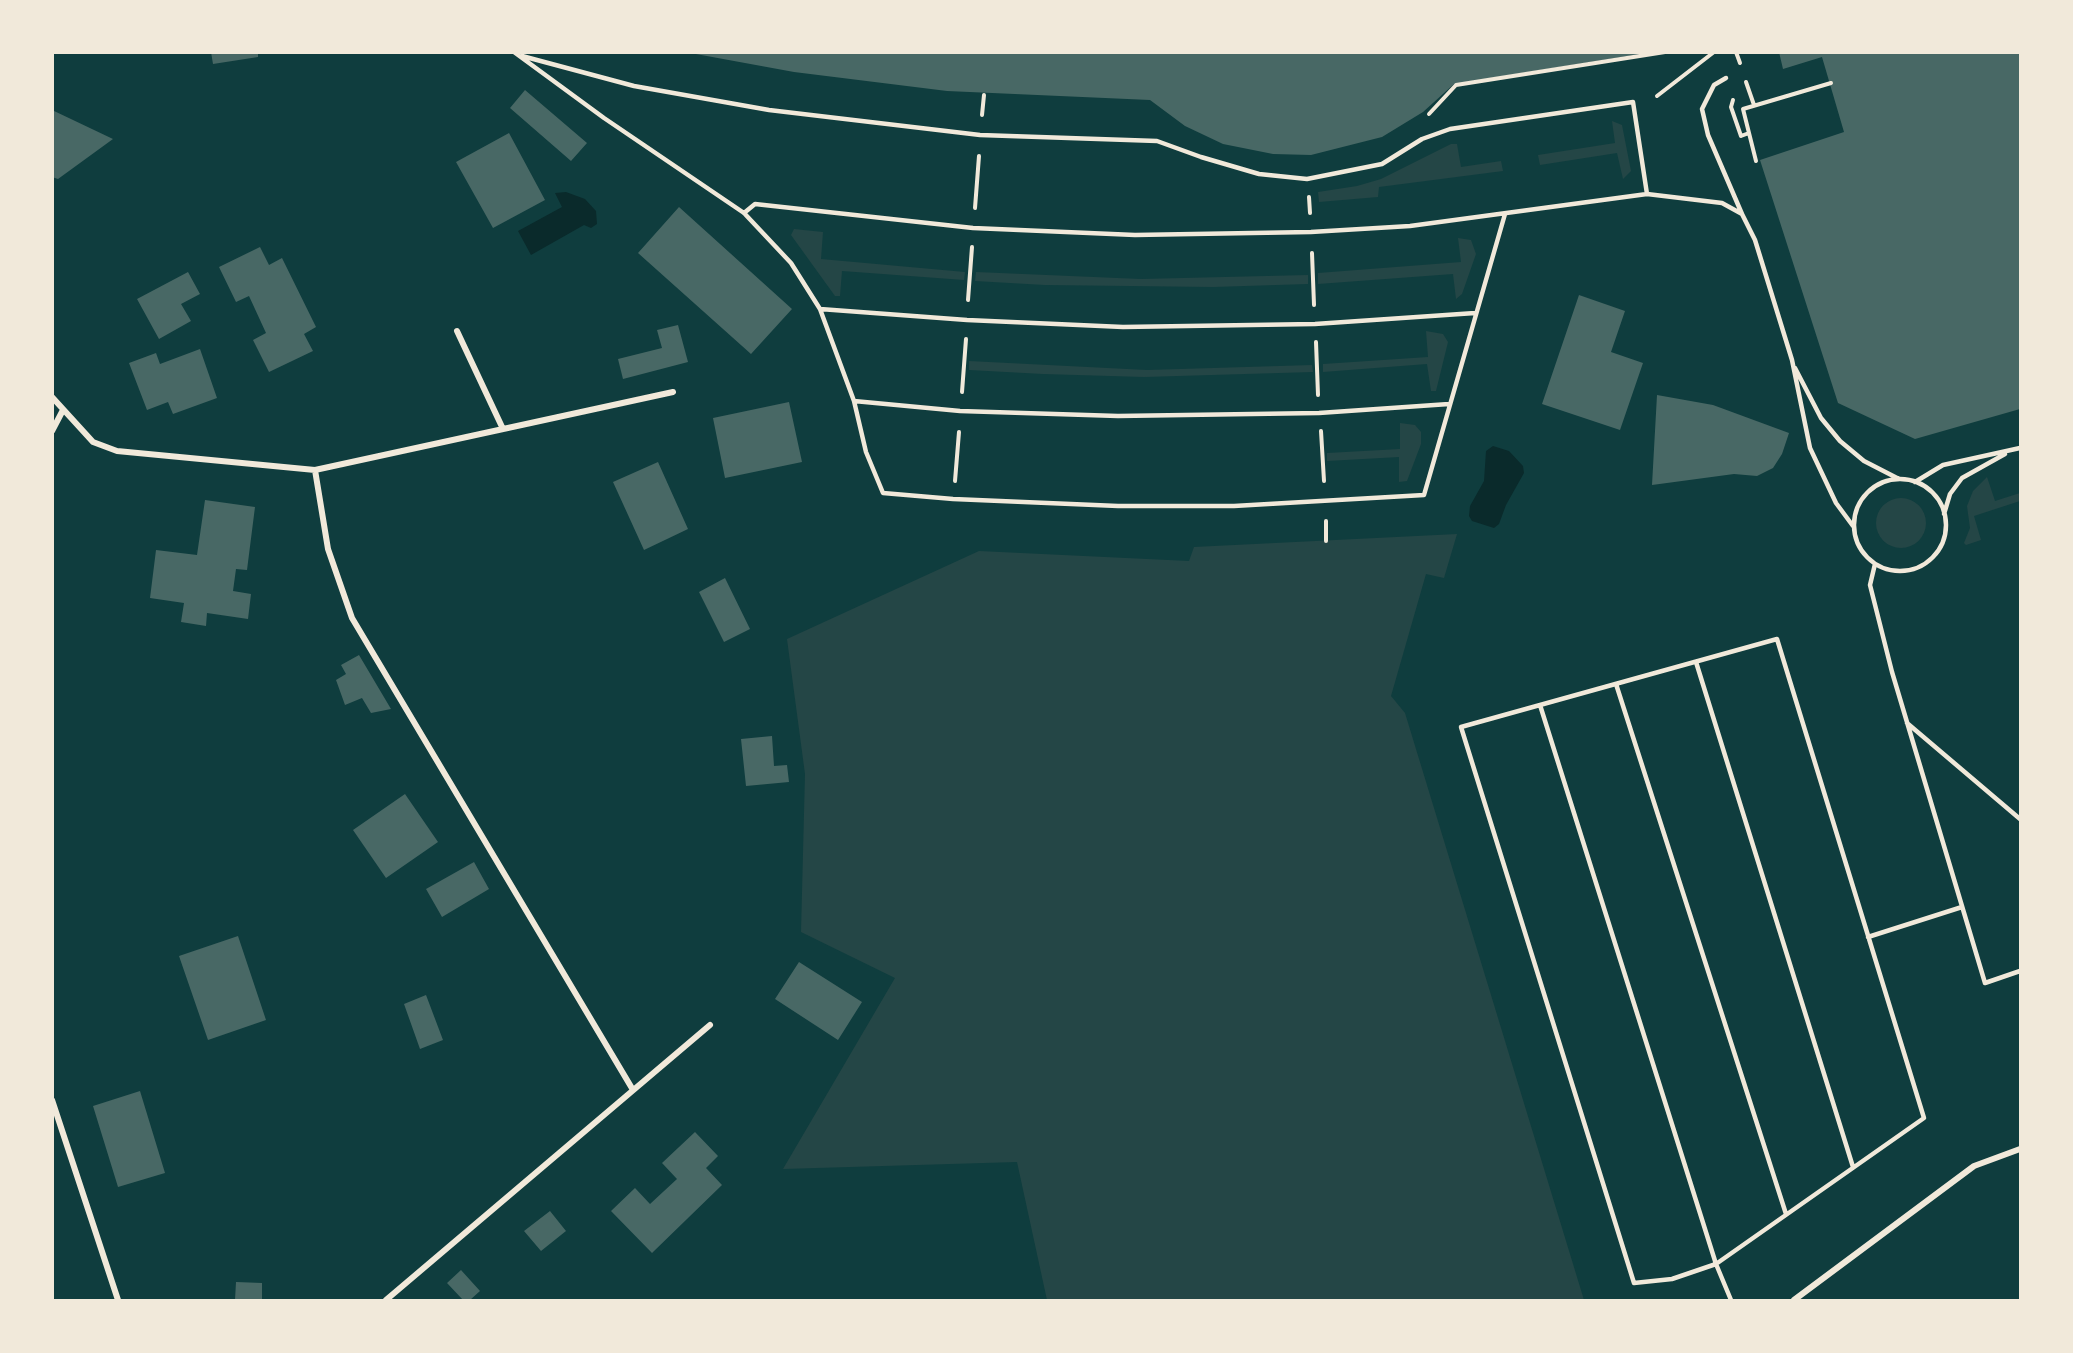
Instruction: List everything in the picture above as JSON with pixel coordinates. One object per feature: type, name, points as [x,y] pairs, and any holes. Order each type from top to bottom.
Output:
[{"type":"street","points":[[457,330],[502,429]]},
{"type":"street","points":[[52,397],[93,442],[117,451],[315,470],[673,392]]},
{"type":"street","points":[[52,431],[63,410]]},
{"type":"street","points":[[315,470],[328,549],[352,618],[633,1090]]},
{"type":"street","points":[[386,1300],[710,1025]]},
{"type":"street","points":[[52,1100],[118,1300]]},
{"type":"street","points":[[1794,1300],[1974,1166],[2020,1149]]},
{"type":"lane","points":[[514,53],[634,86],[769,110],[980,135],[1157,141],[1259,174],[1307,178],[1382,164],[1422,139],[1450,129],[1633,102],[1647,194]]},
{"type":"lane","points":[[514,53],[604,118],[744,213],[791,263],[820,309],[854,401],[866,452],[883,493],[953,500],[1118,506],[1234,506],[1424,495],[1505,214]]},
{"type":"lane","points":[[1726,78],[1714,85],[1702,110],[1708,135],[1755,240],[1792,360],[1810,448],[1836,503],[1853,526]]},
{"type":"lane","points":[[744,213],[755,204],[973,228],[1135,235],[1322,231],[1410,226],[1647,194],[1722,202],[1742,214]]},
{"type":"lane","points":[[820,309],[966,320],[1123,327],[1315,324],[1475,313]]},
{"type":"lane","points":[[1792,360],[1821,418],[1840,441],[1864,461],[1900,479],[1915,482],[1928,489],[1938,500],[1944,514]]},
{"type":"lane","points":[[854,401],[960,411],[1118,416],[1319,413],[1449,404]]},
{"type":"lane","points":[[1915,482],[1942,465],[2020,448]]},
{"type":"lane","points":[[1900,479],[1885,482],[1873,488],[1856,511],[1853,526],[1856,540],[1864,554],[1875,564],[1888,570],[1903,572],[1929,561],[1938,551],[1944,539],[1944,514],[1950,494],[1962,478],[2010,451]]},
{"type":"lane","points":[[1875,564],[1870,585],[1907,723],[1985,983],[2020,971]]},
{"type":"lane","points":[[1776,639],[1924,1118],[1716,1264],[1672,1279],[1634,1283],[1461,727],[1616,684],[1776,639]]},
{"type":"lane","points":[[1695,662],[1853,1167]]},
{"type":"lane","points":[[1616,684],[1786,1214]]},
{"type":"lane","points":[[1540,705],[1716,1264],[1731,1300]]},
{"type":"lane","points":[[1907,723],[2020,819]]},
{"type":"lane","points":[[1869,937],[1962,907]]},
{"type":"path","points":[[1426,117],[1456,85],[1665,52]]},
{"type":"path","points":[[1657,96],[1714,52]]},
{"type":"path","points":[[1756,161],[1743,109],[1832,83]]},
{"type":"path","points":[[981,125],[984,95]]},
{"type":"path","points":[[1734,99],[1731,101],[1731,107],[1741,136],[1749,134]]},
{"type":"path","points":[[975,212],[979,153]]},
{"type":"path","points":[[1308,194],[1310,217]]},
{"type":"path","points":[[968,307],[972,247]]},
{"type":"path","points":[[1312,249],[1314,309]]},
{"type":"path","points":[[961,395],[966,335]]},
{"type":"path","points":[[1315,338],[1318,399]]},
{"type":"path","points":[[954,485],[960,423]]},
{"type":"path","points":[[1321,428],[1324,488]]},
{"type":"path","points":[[1326,516],[1326,541]]},
{"type":"shaded area","points":[[1612,121],[1622,125],[1631,171],[1623,179],[1617,153],[1540,165],[1538,155],[1615,143]]},
{"type":"shaded area","points":[[1451,144],[1457,144],[1461,167],[1501,161],[1503,171],[1379,187],[1378,197],[1319,202],[1318,192],[1357,186],[1381,179]]},
{"type":"shaded area","points":[[566,192],[585,199],[596,211],[597,224],[591,228],[584,225],[531,255],[518,231],[562,207],[555,193]]},
{"type":"shaded area","points":[[794,229],[823,232],[821,259],[965,272],[964,280],[842,271],[840,296],[835,296],[791,235]]},
{"type":"shaded area","points":[[1458,238],[1471,240],[1476,254],[1462,294],[1456,299],[1453,274],[1318,284],[1318,273],[1461,262]]},
{"type":"shaded area","points":[[976,272],[1141,279],[1308,275],[1308,284],[1213,287],[1045,285],[975,281]]},
{"type":"shaded area","points":[[1426,331],[1443,334],[1448,342],[1436,391],[1431,391],[1427,364],[1323,372],[1323,364],[1428,357]]},
{"type":"shaded area","points":[[969,361],[1147,370],[1312,365],[1313,372],[1144,377],[1043,374],[969,370]]},
{"type":"shaded area","points":[[1400,423],[1415,425],[1421,432],[1421,444],[1407,481],[1399,482],[1399,457],[1327,461],[1327,453],[1400,449]]},
{"type":"shaded area","points":[[1493,446],[1509,451],[1523,466],[1524,473],[1506,505],[1499,524],[1494,528],[1472,521],[1469,516],[1470,506],[1484,481],[1486,451]]},
{"type":"shaded area","points":[[1987,477],[1995,501],[2020,493],[2020,501],[1974,516],[1981,540],[1966,545],[1964,543],[1970,528],[1967,506],[1973,491]]},
{"type":"shaded area","points":[[1896,498],[1906,498],[1919,505],[1926,518],[1926,528],[1919,541],[1906,548],[1896,548],[1887,544],[1880,537],[1876,528],[1876,518],[1880,509],[1887,502]]},
{"type":"shaded area","points":[[1457,534],[1444,578],[1426,574],[1391,696],[1405,713],[1584,1300],[1047,1300],[1017,1162],[783,1169],[895,978],[801,932],[805,774],[787,639],[979,551],[1189,561],[1194,547]]},
{"type":"building","points":[[211,52],[258,52],[258,57],[213,64]]},
{"type":"building","points":[[685,52],[1652,52],[1454,84],[1423,112],[1382,137],[1311,155],[1273,154],[1223,144],[1185,126],[1150,100],[947,91],[794,72]]},
{"type":"building","points":[[1779,52],[2020,52],[2020,409],[1915,439],[1838,403],[1760,160],[1844,132],[1822,57],[1783,69]]},
{"type":"building","points":[[525,90],[587,143],[571,161],[510,108]]},
{"type":"building","points":[[52,110],[113,139],[58,179],[52,177]]},
{"type":"building","points":[[509,133],[545,200],[493,228],[456,162]]},
{"type":"building","points":[[679,207],[792,309],[751,354],[638,253]]},
{"type":"building","points":[[260,247],[269,265],[282,258],[316,327],[304,334],[313,351],[269,372],[253,340],[266,333],[249,296],[236,302],[219,267]]},
{"type":"building","points":[[188,272],[200,294],[181,304],[191,321],[159,339],[137,299]]},
{"type":"building","points":[[1579,295],[1625,311],[1611,352],[1643,363],[1620,430],[1542,404]]},
{"type":"building","points":[[678,325],[688,362],[623,379],[618,359],[662,348],[657,330]]},
{"type":"building","points":[[200,349],[217,398],[173,414],[168,402],[147,410],[129,363],[156,353],[160,364]]},
{"type":"building","points":[[1657,395],[1713,405],[1789,433],[1782,454],[1773,468],[1757,476],[1734,474],[1652,485]]},
{"type":"building","points":[[789,402],[802,462],[725,478],[713,418]]},
{"type":"building","points":[[658,462],[688,529],[644,550],[613,482]]},
{"type":"building","points":[[205,500],[255,507],[247,570],[236,569],[233,591],[251,594],[248,619],[207,613],[206,626],[181,622],[184,603],[150,598],[156,550],[197,555]]},
{"type":"building","points":[[725,578],[750,629],[724,642],[699,592]]},
{"type":"building","points":[[359,655],[391,709],[371,713],[362,698],[345,705],[336,680],[346,674],[341,665]]},
{"type":"building","points":[[772,736],[774,766],[787,765],[789,782],[746,786],[741,739]]},
{"type":"building","points":[[405,794],[438,842],[386,878],[353,830]]},
{"type":"building","points":[[474,862],[489,889],[442,917],[426,889]]},
{"type":"building","points":[[238,936],[266,1020],[208,1040],[179,956]]},
{"type":"building","points":[[799,962],[862,1002],[838,1040],[775,999]]},
{"type":"building","points":[[426,995],[443,1040],[420,1049],[404,1004]]},
{"type":"building","points":[[140,1091],[165,1173],[118,1187],[93,1106]]},
{"type":"building","points":[[695,1132],[718,1156],[706,1168],[722,1185],[652,1253],[611,1211],[635,1188],[650,1204],[677,1179],[662,1163]]},
{"type":"building","points":[[550,1211],[566,1231],[541,1251],[524,1231]]},
{"type":"building","points":[[461,1270],[480,1291],[470,1300],[463,1300],[447,1283]]},
{"type":"building","points":[[236,1282],[262,1283],[262,1300],[235,1300]]}]
